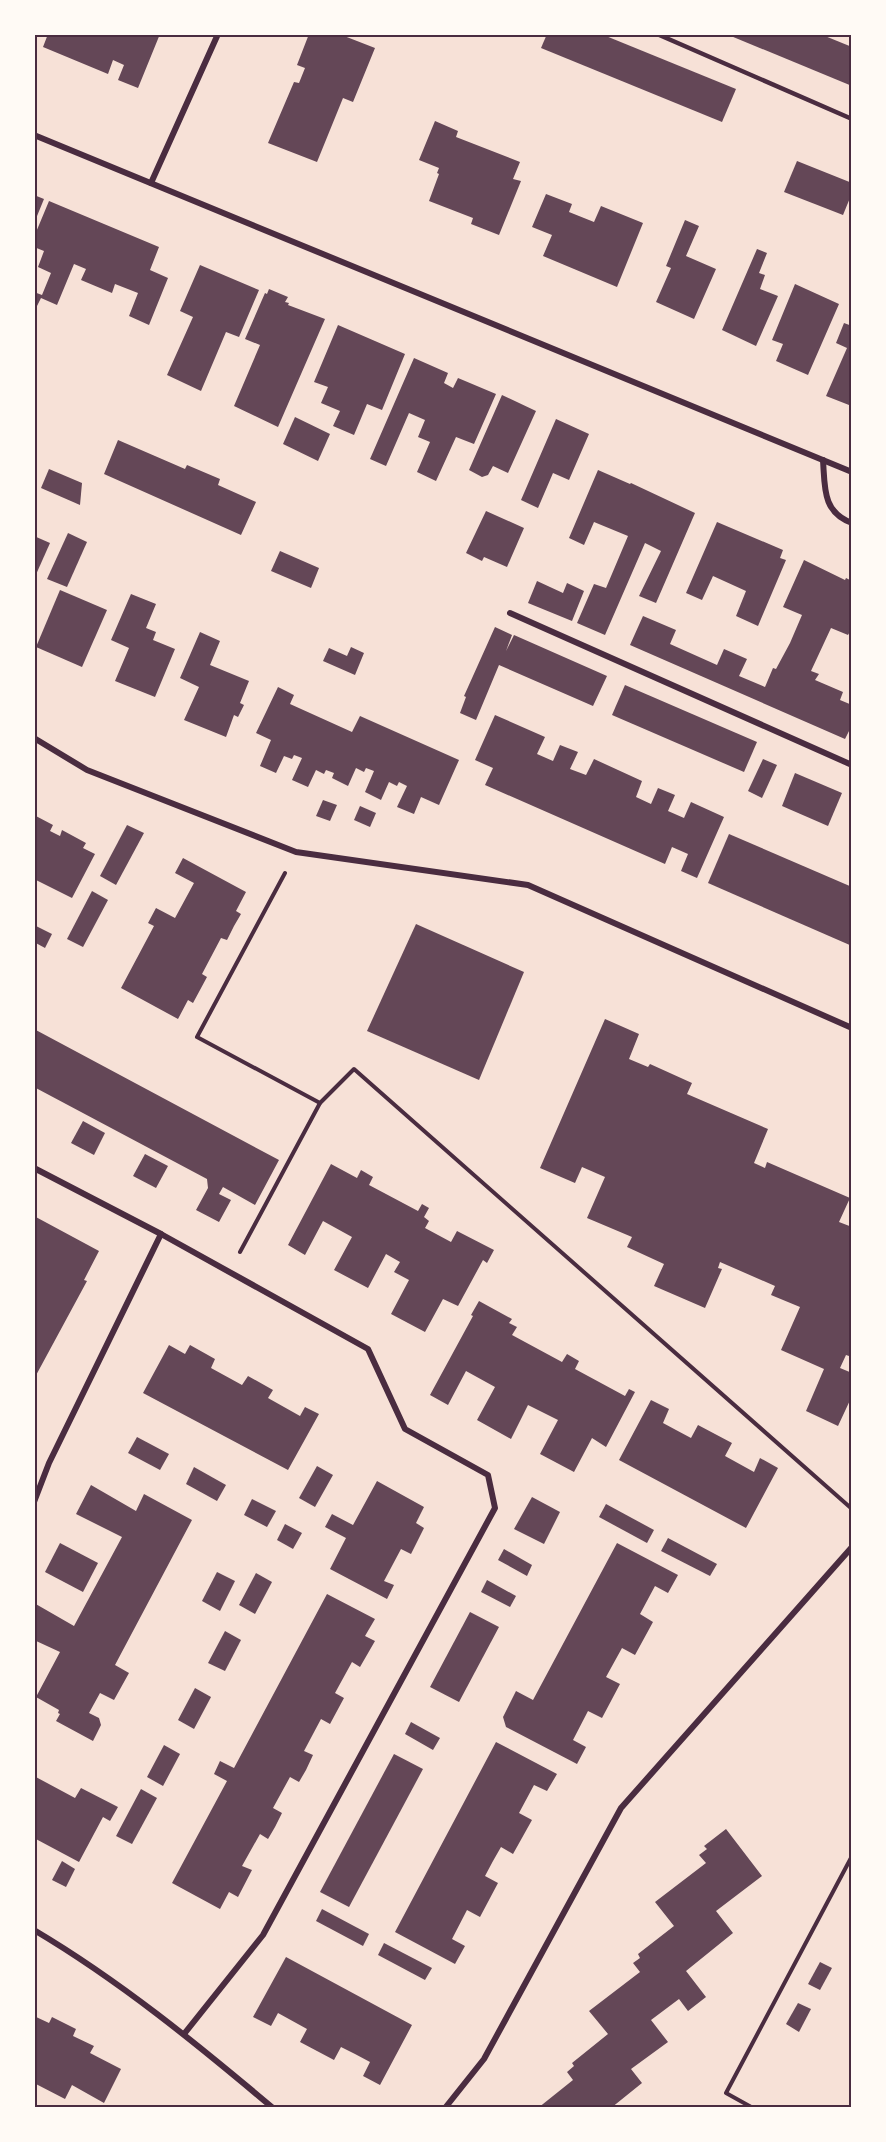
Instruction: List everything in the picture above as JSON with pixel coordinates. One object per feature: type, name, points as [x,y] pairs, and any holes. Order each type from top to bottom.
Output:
[{"type":"street","points":[[151,183],[219,34]]},
{"type":"street","points":[[34,135],[852,472]]},
{"type":"street","points":[[823,460],[826,500],[842,520],[852,523]]},
{"type":"street","points":[[510,613],[852,765]]},
{"type":"street","points":[[34,738],[87,770],[296,852],[528,885],[852,1028]]},
{"type":"street","points":[[34,1168],[161,1234],[368,1349],[405,1429],[488,1475],[495,1508],[263,1935],[184,2034]]},
{"type":"street","points":[[34,1502],[49,1463],[161,1234]]},
{"type":"street","points":[[446,2108],[484,2059],[621,1808],[852,1547]]},
{"type":"street","points":[[34,1930],[62,1946],[184,2034],[273,2108]]},
{"type":"lane","points":[[657,34],[852,119]]},
{"type":"path","points":[[296,852],[196,1037],[320,1103]]},
{"type":"path","points":[[228,1273],[320,1103],[354,1069],[852,1509]]},
{"type":"path","points":[[753,2108],[726,2092],[852,1856]]},
{"type":"building","points":[[48,34],[160,34],[138,88],[118,80],[124,65],[113,60],[108,74],[43,47]]},
{"type":"building","points":[[309,34],[339,34],[375,48],[353,102],[343,98],[317,162],[268,143],[294,82],[299,83],[305,68],[297,65]]},
{"type":"building","points":[[547,34],[601,34],[736,89],[722,122],[541,48]]},
{"type":"building","points":[[726,34],[820,34],[852,47],[852,86]]},
{"type":"building","points":[[435,121],[458,131],[456,137],[520,162],[513,179],[521,181],[499,235],[471,224],[473,218],[429,201],[439,168],[419,160]]},
{"type":"building","points":[[797,161],[852,183],[852,193],[843,215],[784,192]]},
{"type":"building","points":[[546,194],[572,204],[569,212],[594,222],[601,206],[643,223],[617,287],[543,256],[552,235],[532,227]]},
{"type":"building","points":[[34,195],[44,199],[35,221],[34,221]]},
{"type":"building","points":[[49,201],[159,247],[150,270],[168,278],[149,325],[129,316],[138,293],[115,284],[112,293],[81,280],[86,269],[74,264],[57,305],[41,298],[34,312],[34,292],[42,295],[51,273],[38,267],[44,251],[34,247],[34,237]]},
{"type":"building","points":[[685,220],[699,226],[686,256],[716,269],[694,319],[656,302],[671,268],[666,266]]},
{"type":"building","points":[[757,249],[767,253],[759,273],[765,275],[760,289],[778,296],[756,346],[722,330]]},
{"type":"building","points":[[200,265],[259,290],[239,337],[226,332],[201,391],[167,375],[193,317],[180,311]]},
{"type":"building","points":[[795,284],[839,304],[808,375],[776,361],[783,344],[772,340]]},
{"type":"building","points":[[269,289],[288,297],[285,302],[289,303],[288,305],[325,319],[278,427],[234,406],[260,345],[245,339],[265,293],[267,294]]},
{"type":"building","points":[[844,323],[852,326],[852,404],[849,405],[826,396],[847,348],[836,343]]},
{"type":"building","points":[[338,325],[405,354],[382,410],[367,404],[354,435],[333,426],[340,411],[321,403],[328,387],[314,382]]},
{"type":"building","points":[[414,358],[448,373],[444,383],[453,388],[458,378],[496,394],[474,444],[456,437],[436,481],[417,472],[430,442],[418,437],[425,420],[409,413],[386,466],[370,459]]},
{"type":"building","points":[[502,395],[536,411],[508,473],[493,466],[488,475],[482,477],[469,470]]},
{"type":"building","points":[[295,417],[330,434],[318,461],[283,444]]},
{"type":"building","points":[[556,419],[589,434],[569,480],[553,473],[538,508],[521,500]]},
{"type":"building","points":[[118,440],[185,469],[187,465],[220,479],[218,485],[256,502],[241,535],[104,474]]},
{"type":"building","points":[[49,469],[82,483],[80,505],[41,488]]},
{"type":"building","points":[[598,470],[695,513],[656,603],[639,596],[661,551],[645,543],[605,635],[577,623],[594,584],[606,588],[628,536],[594,522],[584,545],[569,538]]},
{"type":"building","points":[[486,511],[524,528],[507,567],[484,557],[482,561],[466,553]]},
{"type":"building","points":[[717,522],[783,550],[780,558],[786,560],[758,626],[736,616],[746,591],[713,576],[702,600],[686,593]]},
{"type":"building","points":[[68,533],[87,542],[67,587],[47,579]]},
{"type":"building","points":[[34,536],[50,543],[34,579]]},
{"type":"building","points":[[280,551],[319,568],[311,588],[271,571]]},
{"type":"building","points":[[804,560],[845,580],[846,578],[852,581],[852,628],[848,635],[831,628],[811,671],[819,674],[815,680],[843,692],[840,700],[852,705],[852,725],[845,739],[630,645],[643,616],[676,630],[670,644],[717,665],[724,649],[747,659],[739,676],[765,687],[773,668],[776,669],[790,643],[802,615],[783,607]]},
{"type":"building","points":[[537,581],[563,593],[567,583],[584,591],[572,621],[528,603]]},
{"type":"building","points":[[60,590],[107,610],[82,667],[36,647]]},
{"type":"building","points":[[131,594],[156,604],[146,628],[156,632],[153,640],[175,649],[155,697],[115,681],[129,648],[111,640]]},
{"type":"building","points":[[495,627],[512,635],[506,651],[514,635],[607,676],[593,706],[499,665],[476,720],[460,713],[466,697],[464,696]]},
{"type":"building","points":[[200,632],[220,641],[210,665],[249,681],[240,703],[244,705],[238,717],[234,715],[226,737],[184,720],[199,687],[180,678]]},
{"type":"building","points":[[351,647],[364,653],[355,675],[323,661],[329,648],[347,656]]},
{"type":"building","points":[[625,685],[757,742],[744,772],[612,715]]},
{"type":"building","points":[[278,687],[294,695],[290,704],[352,732],[360,716],[459,760],[439,805],[421,797],[414,814],[397,807],[407,786],[399,782],[397,786],[389,782],[381,800],[365,792],[374,771],[366,768],[364,772],[356,768],[348,786],[332,778],[334,773],[326,770],[324,774],[316,770],[308,787],[292,780],[302,758],[294,755],[292,759],[284,756],[276,773],[260,766],[271,740],[256,733]]},
{"type":"building","points":[[495,715],[545,737],[537,754],[553,761],[560,745],[578,752],[570,769],[586,775],[594,759],[642,781],[636,797],[651,804],[658,788],[675,795],[668,811],[684,818],[691,802],[724,817],[697,878],[681,871],[688,854],[672,847],[665,864],[485,785],[493,768],[475,760]]},
{"type":"building","points":[[763,759],[777,765],[762,798],[748,791]]},
{"type":"building","points":[[795,773],[842,793],[828,826],[782,806]]},
{"type":"building","points":[[323,800],[337,805],[330,821],[316,816]]},
{"type":"building","points":[[360,806],[376,813],[370,827],[354,820]]},
{"type":"building","points":[[34,815],[53,825],[50,831],[60,836],[62,830],[86,843],[83,848],[95,854],[72,898],[34,879]]},
{"type":"building","points":[[127,825],[144,833],[116,885],[100,876]]},
{"type":"building","points":[[729,834],[852,887],[852,946],[708,883]]},
{"type":"building","points":[[183,858],[246,892],[236,911],[241,914],[227,940],[221,938],[202,974],[207,977],[193,1003],[188,1000],[178,1019],[121,988],[154,926],[148,923],[156,908],[175,918],[194,883],[175,873]]},
{"type":"building","points":[[92,891],[108,900],[83,947],[67,939]]},
{"type":"building","points":[[416,924],[524,972],[479,1080],[367,1031]]},
{"type":"building","points":[[34,925],[52,934],[45,948],[34,942]]},
{"type":"building","points":[[605,1019],[639,1034],[629,1059],[648,1067],[650,1064],[692,1083],[687,1094],[768,1129],[754,1163],[765,1168],[767,1162],[850,1198],[839,1222],[852,1227],[852,1357],[846,1355],[840,1368],[852,1373],[852,1396],[838,1426],[806,1411],[824,1369],[781,1350],[800,1307],[771,1295],[775,1286],[720,1262],[718,1268],[722,1269],[705,1308],[654,1286],[664,1264],[627,1247],[632,1237],[587,1218],[605,1177],[582,1167],[575,1183],[540,1168]]},
{"type":"building","points":[[34,1029],[279,1160],[255,1205],[223,1187],[219,1194],[231,1200],[219,1222],[196,1210],[208,1188],[207,1179],[34,1087]]},
{"type":"building","points":[[83,1121],[105,1133],[94,1155],[71,1143]]},
{"type":"building","points":[[145,1154],[168,1166],[156,1188],[133,1176]]},
{"type":"building","points":[[331,1164],[357,1178],[361,1170],[373,1177],[369,1185],[418,1211],[422,1204],[429,1208],[424,1217],[429,1221],[425,1228],[451,1242],[457,1231],[494,1250],[487,1263],[483,1260],[458,1306],[443,1299],[425,1332],[391,1314],[409,1280],[394,1272],[400,1262],[386,1254],[368,1288],[334,1270],[352,1237],[323,1221],[305,1255],[288,1245]]},
{"type":"building","points":[[34,1216],[99,1251],[84,1280],[87,1281],[34,1379]]},
{"type":"building","points":[[479,1301],[512,1319],[509,1323],[517,1327],[512,1335],[562,1362],[567,1354],[579,1361],[575,1369],[625,1396],[629,1389],[635,1392],[606,1447],[592,1438],[574,1472],[540,1454],[558,1420],[528,1405],[511,1439],[477,1420],[495,1387],[466,1371],[448,1405],[430,1395]]},
{"type":"building","points":[[169,1345],[185,1354],[190,1345],[215,1359],[211,1368],[242,1385],[248,1376],[273,1390],[268,1398],[300,1416],[305,1407],[319,1414],[288,1470],[143,1393]]},
{"type":"building","points":[[651,1400],[669,1409],[663,1423],[691,1438],[698,1425],[732,1443],[725,1456],[754,1472],[760,1458],[778,1468],[746,1528],[619,1460]]},
{"type":"building","points":[[137,1437],[169,1454],[160,1470],[128,1453]]},
{"type":"building","points":[[317,1466],[333,1475],[315,1507],[299,1498]]},
{"type":"building","points":[[194,1467],[226,1485],[217,1501],[186,1484]]},
{"type":"building","points":[[377,1481],[424,1507],[416,1523],[424,1528],[411,1554],[401,1549],[384,1581],[394,1585],[387,1599],[330,1569],[346,1538],[325,1527],[332,1514],[353,1525]]},
{"type":"building","points":[[91,1485],[136,1511],[144,1494],[192,1520],[115,1665],[129,1673],[114,1700],[100,1693],[89,1713],[99,1718],[101,1725],[93,1741],[56,1721],[60,1714],[59,1710],[36,1697],[60,1652],[34,1640],[34,1603],[74,1626],[122,1537],[76,1514]]},
{"type":"building","points":[[532,1497],[560,1512],[544,1544],[514,1529]]},
{"type":"building","points":[[252,1499],[276,1511],[267,1527],[244,1515]]},
{"type":"building","points":[[606,1504],[654,1530],[647,1543],[599,1517]]},
{"type":"building","points":[[285,1524],[302,1533],[293,1549],[277,1540]]},
{"type":"building","points":[[668,1538],[717,1564],[710,1576],[661,1551]]},
{"type":"building","points":[[60,1543],[98,1563],[83,1592],[45,1572]]},
{"type":"building","points":[[617,1543],[678,1575],[668,1593],[655,1586],[640,1614],[653,1622],[635,1655],[622,1648],[606,1677],[620,1684],[602,1718],[588,1711],[573,1740],[586,1747],[577,1764],[506,1727],[503,1717],[516,1691],[533,1700]]},
{"type":"building","points":[[504,1549],[532,1565],[527,1576],[498,1560]]},
{"type":"building","points":[[217,1572],[235,1581],[220,1611],[202,1601]]},
{"type":"building","points":[[256,1573],[272,1582],[255,1614],[239,1605]]},
{"type":"building","points":[[487,1580],[516,1596],[510,1607],[481,1592]]},
{"type":"building","points":[[327,1594],[375,1619],[365,1636],[375,1641],[360,1667],[352,1662],[335,1693],[344,1698],[330,1724],[321,1719],[304,1751],[313,1755],[306,1770],[299,1782],[290,1777],[273,1808],[282,1813],[268,1839],[260,1834],[242,1866],[252,1870],[238,1897],[229,1892],[220,1909],[172,1883],[227,1781],[214,1774],[220,1761],[234,1768]]},
{"type":"building","points":[[470,1612],[499,1627],[459,1702],[430,1687]]},
{"type":"building","points":[[225,1631],[241,1640],[225,1671],[208,1663]]},
{"type":"building","points":[[195,1688],[211,1697],[194,1729],[178,1720]]},
{"type":"building","points":[[411,1722],[440,1738],[433,1750],[405,1734]]},
{"type":"building","points":[[496,1742],[557,1774],[547,1791],[534,1785],[519,1813],[532,1820],[513,1854],[501,1847],[493,1861],[485,1876],[498,1883],[480,1917],[467,1910],[452,1939],[465,1946],[455,1964],[395,1932]]},
{"type":"building","points":[[164,1745],[180,1754],[163,1786],[147,1777]]},
{"type":"building","points":[[394,1754],[423,1769],[349,1907],[320,1892]]},
{"type":"building","points":[[34,1776],[75,1798],[81,1788],[118,1807],[110,1821],[103,1817],[79,1862],[34,1838]]},
{"type":"building","points":[[141,1789],[157,1798],[132,1844],[116,1836]]},
{"type":"building","points":[[726,1829],[762,1876],[716,1911],[733,1933],[686,1971],[706,1997],[688,2011],[679,1999],[651,2020],[668,2042],[631,2069],[642,2083],[611,2108],[538,2108],[573,2080],[567,2072],[574,2066],[572,2063],[608,2034],[589,2011],[640,1972],[633,1963],[640,1958],[638,1954],[674,1926],[655,1902],[706,1863],[699,1855],[707,1849],[704,1846]]},
{"type":"building","points":[[62,1861],[75,1869],[66,1887],[52,1880]]},
{"type":"building","points":[[322,1909],[369,1934],[363,1946],[316,1921]]},
{"type":"building","points":[[384,1943],[432,1968],[425,1980],[378,1955]]},
{"type":"building","points":[[286,1957],[412,2025],[380,2085],[363,2076],[370,2062],[341,2047],[334,2060],[300,2042],[307,2029],[278,2013],[271,2026],[253,2017]]},
{"type":"building","points":[[820,1962],[832,1968],[820,1990],[808,1984]]},
{"type":"building","points":[[798,2003],[811,2009],[799,2032],[786,2024]]},
{"type":"building","points":[[34,2016],[49,2023],[52,2017],[76,2029],[73,2036],[94,2046],[90,2053],[121,2069],[104,2103],[72,2085],[65,2099],[34,2083]]}]
